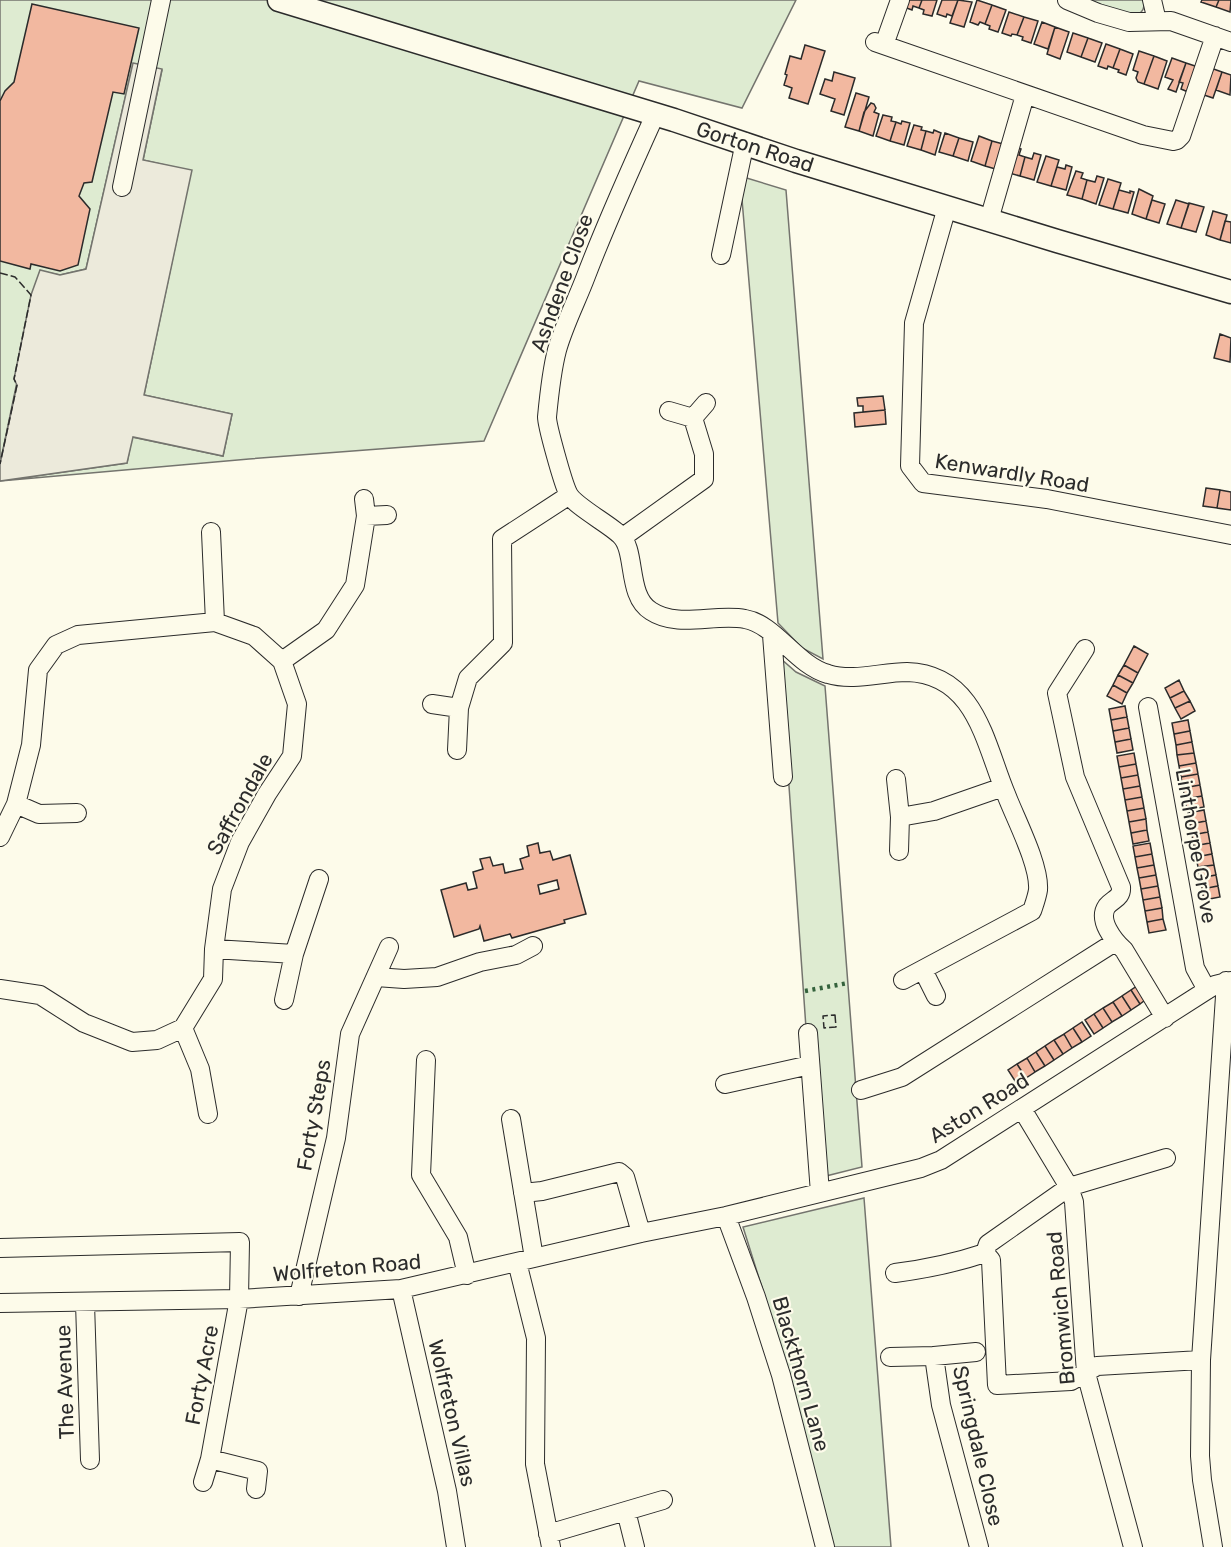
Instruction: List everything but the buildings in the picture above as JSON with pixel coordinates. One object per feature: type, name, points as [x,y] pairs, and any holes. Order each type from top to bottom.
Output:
[{"type":"main road","name":"Gorton Road","points":[[279,0],[745,142],[796,161],[988,220],[1231,292]]},
{"type":"street","points":[[122,188],[161,0]]},
{"type":"street","points":[[900,0],[880,44],[1143,135],[1177,140],[1181,136],[1223,39],[1171,21],[1129,22],[1098,13],[1067,0]]},
{"type":"street","points":[[1152,0],[1157,21]]},
{"type":"street","points":[[988,220],[1025,94]]},
{"type":"street","name":"Ashdene Close","points":[[568,496],[547,420],[558,349],[604,230],[655,115]]},
{"type":"street","points":[[721,255],[745,142]]},
{"type":"street","name":"Kenwardly Road","points":[[948,207],[914,322],[910,466],[923,483],[1047,499],[1231,535]]},
{"type":"street","points":[[693,418],[706,403]]},
{"type":"street","points":[[669,411],[693,418]]},
{"type":"street","points":[[623,537],[704,479],[704,454],[693,418]]},
{"type":"street","points":[[457,750],[459,708],[468,678],[510,645],[502,539],[568,496],[623,537],[635,589],[641,603],[650,611],[666,618],[753,620],[801,660],[829,675],[847,677],[909,672],[931,676],[948,685],[965,699],[978,718],[1033,860],[1038,889],[1032,911],[903,980]]},
{"type":"street","points":[[282,661],[326,630],[355,585],[365,507],[387,514]]},
{"type":"street","points":[[212,529],[216,622]]},
{"type":"street","name":"Saffrondale","points":[[0,837],[16,804],[31,745],[38,670],[56,645],[78,635],[216,622],[254,636],[282,661],[297,704],[292,756],[240,842],[222,889],[214,949],[213,979],[183,1028]]},
{"type":"street","points":[[772,635],[783,777]]},
{"type":"street","points":[[1085,649],[1057,693],[1075,777],[1121,887],[1122,893],[1107,906],[1104,921],[1115,942],[1124,950],[1165,1017]]},
{"type":"street","points":[[432,704],[459,708]]},
{"type":"street","name":"Linthorpe Grove","points":[[1148,707],[1195,968],[1207,990]]},
{"type":"street","points":[[896,779],[900,817],[899,851]]},
{"type":"street","points":[[900,817],[934,811],[1003,787]]},
{"type":"street","points":[[16,804],[39,814],[77,813]]},
{"type":"street","points":[[284,1000],[294,954],[320,879]]},
{"type":"street","points":[[861,1090],[902,1077],[1115,942]]},
{"type":"street","points":[[376,977],[404,980],[437,977],[480,962],[516,955],[533,946]]},
{"type":"street","name":"Forty Steps","points":[[299,1296],[336,1138],[350,1034],[389,947]]},
{"type":"street","points":[[214,949],[294,954]]},
{"type":"street","points":[[923,970],[936,996]]},
{"type":"street","points":[[1213,1547],[1200,1456],[1201,1360],[1229,981]]},
{"type":"street","name":"Aston Road","points":[[726,1216],[941,1160],[1207,990],[1229,981]]},
{"type":"street","points":[[0,989],[40,995],[84,1023],[132,1042],[157,1040],[183,1028],[200,1070],[209,1118]]},
{"type":"street","points":[[808,1033],[820,1193]]},
{"type":"street","points":[[426,1060],[421,1175],[458,1237],[467,1275]]},
{"type":"street","points":[[725,1084],[810,1065]]},
{"type":"street","name":"Bromwich Road","points":[[1022,1109],[1069,1187],[1074,1202],[1086,1373],[1133,1547]]},
{"type":"street","points":[[506,1127],[523,1193],[525,1260],[536,1338],[535,1464],[550,1540],[626,1511],[664,1501]]},
{"type":"street","points":[[985,1253],[988,1244],[1069,1187],[1166,1158]]},
{"type":"street","points":[[523,1193],[546,1191],[619,1172],[626,1178],[641,1233]]},
{"type":"street","name":"Wolfreton Road","points":[[0,1303],[239,1299],[401,1289],[641,1233],[726,1216]]},
{"type":"street","name":"Blackthorn Lane","points":[[726,1216],[781,1375],[825,1547]]},
{"type":"street","name":"Forty Acre","points":[[0,1248],[240,1242],[239,1299],[210,1459],[203,1482]]},
{"type":"street","points":[[985,1253],[991,1260],[997,1385],[1071,1381],[1097,1366],[1201,1360]]},
{"type":"street","points":[[894,1273],[934,1268],[985,1253]]},
{"type":"street","name":"Wolfreton Villas","points":[[401,1289],[447,1491],[456,1547]]},
{"type":"street","name":"The Avenue","points":[[86,1302],[90,1460]]},
{"type":"street","name":"Springdale Close","points":[[890,1357],[976,1352]]},
{"type":"street","name":"Springdale Close","points":[[934,1356],[941,1405],[979,1547]]},
{"type":"street","points":[[210,1459],[258,1471],[256,1489]]},
{"type":"street","points":[[626,1511],[635,1547]]},
{"type":"green space","points":[[0,0],[796,0],[742,108],[639,81],[484,441],[0,481],[127,463],[132,437],[223,456],[232,414],[144,395],[191,171],[143,160],[162,70],[133,64],[86,269],[60,275],[40,271],[0,464]]},
{"type":"green space","points":[[1082,0],[1144,0],[1144,5],[1137,16]]},
{"type":"green space","points":[[740,176],[786,190],[823,659],[802,648],[778,623]]},
{"type":"green space","points":[[780,658],[796,672],[825,686],[862,1167],[826,1176],[806,1028]]},
{"type":"green space","points":[[864,1198],[891,1547],[833,1547],[789,1374],[743,1227]]},
{"type":"shaded area","points":[[133,63],[162,69],[143,160],[192,170],[144,395],[232,414],[223,456],[133,437],[127,463],[0,481],[0,464],[17,385],[14,379],[31,295],[40,270],[60,275],[86,269]]},
{"type":"hedge","points":[[805,991],[848,983]]},
{"type":"fence","points":[[0,273],[15,277],[31,295],[14,379],[17,385],[0,464]]},
{"type":"fence","points":[[835,1015],[836,1027],[824,1028],[823,1016],[835,1015]]}]
